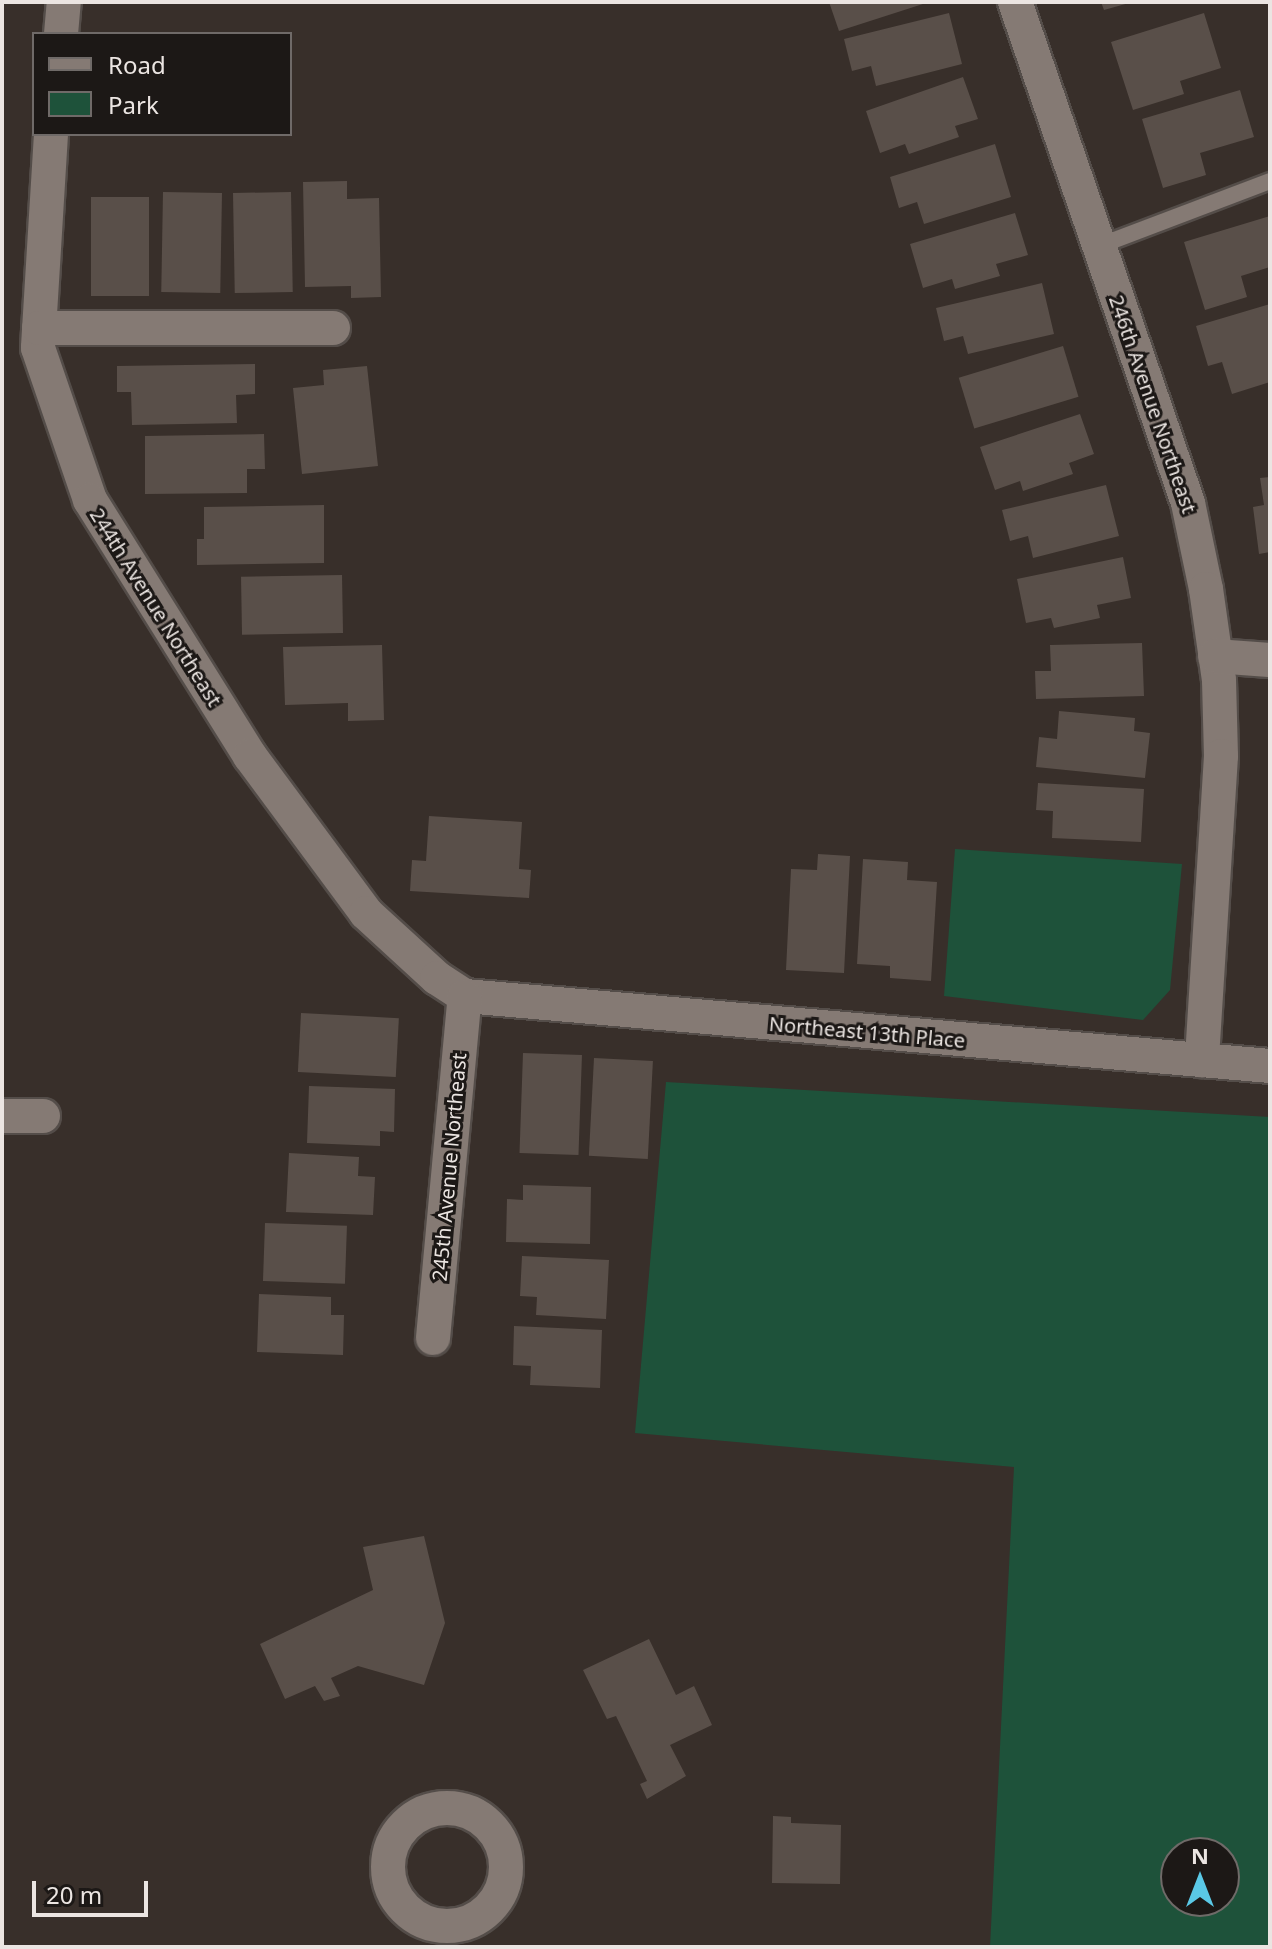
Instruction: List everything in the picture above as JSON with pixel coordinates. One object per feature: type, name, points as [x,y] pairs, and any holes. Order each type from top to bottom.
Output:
[{"type":"street","points":[[61,32],[64,2]]},
{"type":"street","name":"246th Avenue Northeast","points":[[1015,2],[1188,503],[1215,656],[1221,756],[1202,1060]]},
{"type":"street","name":"244th Avenue Northeast","points":[[51,136],[38,348],[90,500],[250,756],[366,913],[437,978],[465,996]]},
{"type":"street","points":[[39,328],[333,328]]},
{"type":"street","points":[[1215,656],[1270,660]]},
{"type":"street","name":"Northeast 13th Place","points":[[465,996],[1270,1066]]},
{"type":"street","name":"245th Avenue Northeast","points":[[433,1338],[465,996]]},
{"type":"street","points":[[2,1116],[43,1116]]},
{"type":"lane","points":[[1099,246],[1270,181]]},
{"type":"green space","points":[[955,849],[1182,864],[1170,990],[1143,1020],[944,996]]},
{"type":"green space","points":[[666,1082],[1270,1117],[1270,1947],[990,1947],[1014,1467],[635,1433]]},
{"type":"building","points":[[829,2],[926,2],[926,3],[839,31]]},
{"type":"building","points":[[1101,2],[1128,2],[1129,3],[1104,10]]},
{"type":"building","points":[[949,13],[962,64],[876,86],[871,66],[852,71],[844,39]]},
{"type":"building","points":[[1204,13],[1221,68],[1180,81],[1184,94],[1133,110],[1111,42]]},
{"type":"building","points":[[963,77],[978,119],[955,126],[959,137],[909,154],[905,144],[880,153],[866,111]]},
{"type":"building","points":[[1240,90],[1254,137],[1200,153],[1206,175],[1163,188],[1142,119]]},
{"type":"building","points":[[995,144],[1011,197],[924,224],[917,202],[899,208],[890,177]]},
{"type":"building","points":[[347,181],[347,199],[379,198],[381,297],[351,298],[351,286],[305,287],[303,182]]},
{"type":"building","points":[[163,192],[222,193],[220,293],[161,292]]},
{"type":"building","points":[[291,192],[293,292],[235,293],[233,193]]},
{"type":"building","points":[[91,197],[149,197],[149,296],[91,296]]},
{"type":"building","points":[[1015,213],[1028,255],[996,264],[1000,276],[955,289],[952,279],[923,288],[910,244]]},
{"type":"building","points":[[1270,216],[1270,267],[1241,276],[1247,297],[1205,310],[1184,242]]},
{"type":"building","points":[[1042,283],[1054,334],[968,354],[963,336],[944,341],[936,308]]},
{"type":"building","points":[[1270,304],[1270,382],[1232,394],[1222,362],[1208,366],[1196,326]]},
{"type":"building","points":[[1063,346],[1078,397],[974,429],[959,378]]},
{"type":"building","points":[[255,364],[255,394],[236,395],[237,423],[132,425],[131,392],[117,392],[117,366]]},
{"type":"building","points":[[367,366],[378,466],[302,474],[293,388],[324,385],[323,370]]},
{"type":"building","points":[[1080,414],[1094,454],[1069,463],[1073,474],[1023,491],[1020,481],[995,490],[980,447]]},
{"type":"building","points":[[264,434],[265,469],[247,469],[247,493],[145,494],[145,436]]},
{"type":"building","points":[[1270,477],[1270,552],[1259,554],[1253,507],[1264,505],[1260,478]]},
{"type":"building","points":[[1106,485],[1119,536],[1033,558],[1028,536],[1010,541],[1002,510]]},
{"type":"building","points":[[324,505],[324,563],[197,565],[197,539],[204,539],[204,507]]},
{"type":"building","points":[[1123,557],[1131,598],[1097,605],[1100,618],[1054,628],[1051,618],[1026,623],[1017,579]]},
{"type":"building","points":[[342,575],[343,633],[242,635],[241,577]]},
{"type":"building","points":[[1142,643],[1144,696],[1036,699],[1035,671],[1051,671],[1050,645]]},
{"type":"building","points":[[382,645],[384,720],[348,721],[348,703],[285,705],[283,647]]},
{"type":"building","points":[[1059,711],[1135,718],[1134,731],[1150,733],[1145,778],[1036,767],[1039,737],[1057,739]]},
{"type":"building","points":[[1038,783],[1144,789],[1141,842],[1052,838],[1053,811],[1036,810]]},
{"type":"building","points":[[429,816],[522,822],[519,869],[531,870],[529,898],[410,891],[412,860],[426,861]]},
{"type":"building","points":[[818,854],[850,856],[844,973],[786,970],[791,869],[817,870]]},
{"type":"building","points":[[863,859],[908,862],[907,880],[937,882],[931,981],[890,978],[890,966],[857,964]]},
{"type":"building","points":[[301,1013],[399,1018],[396,1077],[298,1072]]},
{"type":"building","points":[[523,1053],[582,1055],[578,1155],[520,1153]]},
{"type":"building","points":[[594,1058],[653,1061],[648,1159],[589,1156]]},
{"type":"building","points":[[309,1086],[395,1089],[394,1132],[380,1131],[380,1146],[307,1143]]},
{"type":"building","points":[[289,1153],[359,1157],[358,1176],[375,1177],[373,1215],[286,1212]]},
{"type":"building","points":[[523,1185],[591,1187],[590,1244],[506,1242],[507,1199],[523,1200]]},
{"type":"building","points":[[265,1223],[347,1226],[345,1284],[263,1281]]},
{"type":"building","points":[[522,1256],[609,1260],[606,1319],[536,1315],[537,1297],[520,1296]]},
{"type":"building","points":[[259,1294],[331,1297],[331,1315],[344,1315],[343,1355],[257,1352]]},
{"type":"building","points":[[514,1326],[602,1330],[600,1388],[530,1385],[531,1366],[513,1365]]},
{"type":"building","points":[[424,1536],[445,1623],[424,1685],[358,1666],[331,1678],[340,1696],[324,1701],[315,1686],[285,1699],[260,1644],[373,1590],[363,1547]]},
{"type":"building","points":[[649,1639],[676,1695],[694,1686],[712,1725],[670,1745],[686,1776],[647,1799],[640,1784],[647,1781],[616,1716],[607,1719],[583,1670]]},
{"type":"building","points":[[773,1816],[791,1817],[791,1823],[841,1825],[840,1884],[772,1883]]}]
